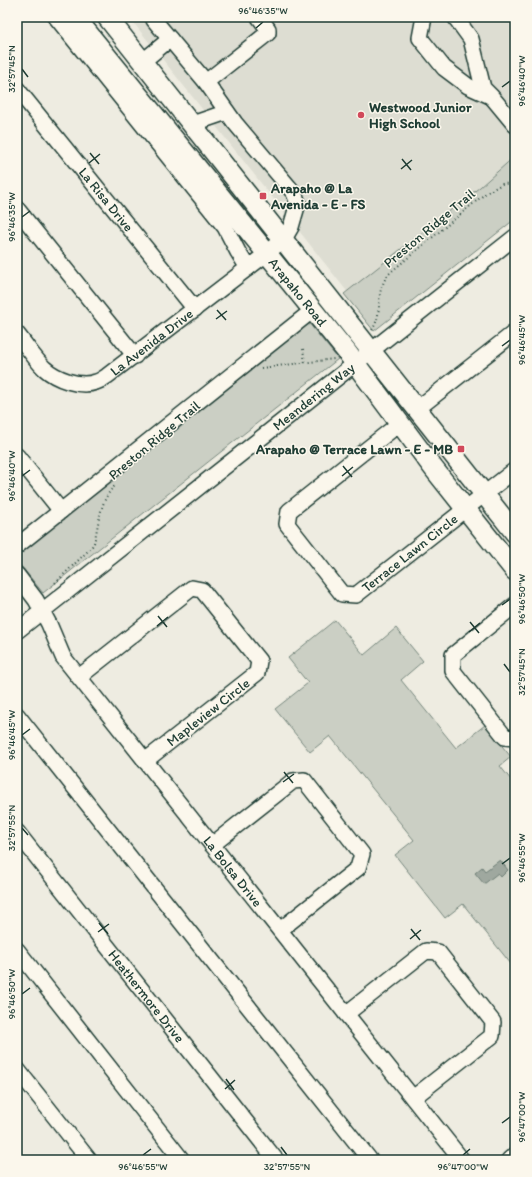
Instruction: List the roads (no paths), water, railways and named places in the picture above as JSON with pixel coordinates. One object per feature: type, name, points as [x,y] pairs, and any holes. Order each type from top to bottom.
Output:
[{"type":"main road","name":"Arapaho Road","points":[[75,17],[313,310],[515,571]]},
{"type":"main road","name":"Arapaho Road","points":[[110,18],[142,62],[284,239],[515,533]]},
{"type":"main road","points":[[89,34],[110,18]]},
{"type":"street","points":[[56,17],[225,227],[248,268]]},
{"type":"street","points":[[153,17],[206,82],[235,123],[294,193],[298,203],[291,228],[284,239]]},
{"type":"street","points":[[206,82],[268,33],[268,29],[259,17]]},
{"type":"street","points":[[424,17],[420,38],[444,68],[468,86],[491,96]]},
{"type":"street","points":[[456,17],[471,39],[483,88],[515,125]]},
{"type":"street","points":[[142,62],[170,39]]},
{"type":"street","name":"La Risa Drive","points":[[17,89],[195,309]]},
{"type":"street","points":[[192,124],[227,112]]},
{"type":"street","points":[[17,209],[135,356]]},
{"type":"street","name":"Meandering Way","points":[[17,631],[515,237]]},
{"type":"street","name":"La Avenida Drive","points":[[17,334],[44,368],[53,374],[69,382],[83,384],[95,383],[135,356],[284,239]]},
{"type":"street","points":[[17,546],[313,310]]},
{"type":"street","points":[[417,409],[515,332]]},
{"type":"street","name":"Terrace Lawn Circle","points":[[400,423],[289,511],[287,524],[342,594],[356,595],[515,470]]},
{"type":"street","points":[[17,456],[61,511]]},
{"type":"street","name":"La Bolsa Drive","points":[[17,575],[36,600],[63,657],[462,1160]]},
{"type":"street","name":"Mapleview Circle","points":[[79,677],[192,588],[202,590],[259,661],[257,673],[145,761]]},
{"type":"street","points":[[515,605],[453,655],[453,671],[505,737],[515,738]]},
{"type":"street","points":[[17,715],[370,1160]]},
{"type":"street","points":[[212,845],[293,781],[304,780],[362,854],[358,868],[280,930]]},
{"type":"street","name":"Heathermore Drive","points":[[17,832],[276,1160]]},
{"type":"street","points":[[17,950],[182,1160]]},
{"type":"street","points":[[346,1014],[426,951],[438,952],[493,1022],[492,1036],[413,1098]]},
{"type":"street","points":[[17,1069],[89,1160]]},
{"type":"street","points":[[509,1160],[515,1155]]},
{"type":"place","name":"Westwood Junior High School","points":[[361,115]]},
{"type":"place","name":"Arapaho @ La Avenida - E - FS","points":[[263,196]]},
{"type":"place","name":"Arapaho @ Terrace Lawn - E - MB","points":[[461,449]]}]
